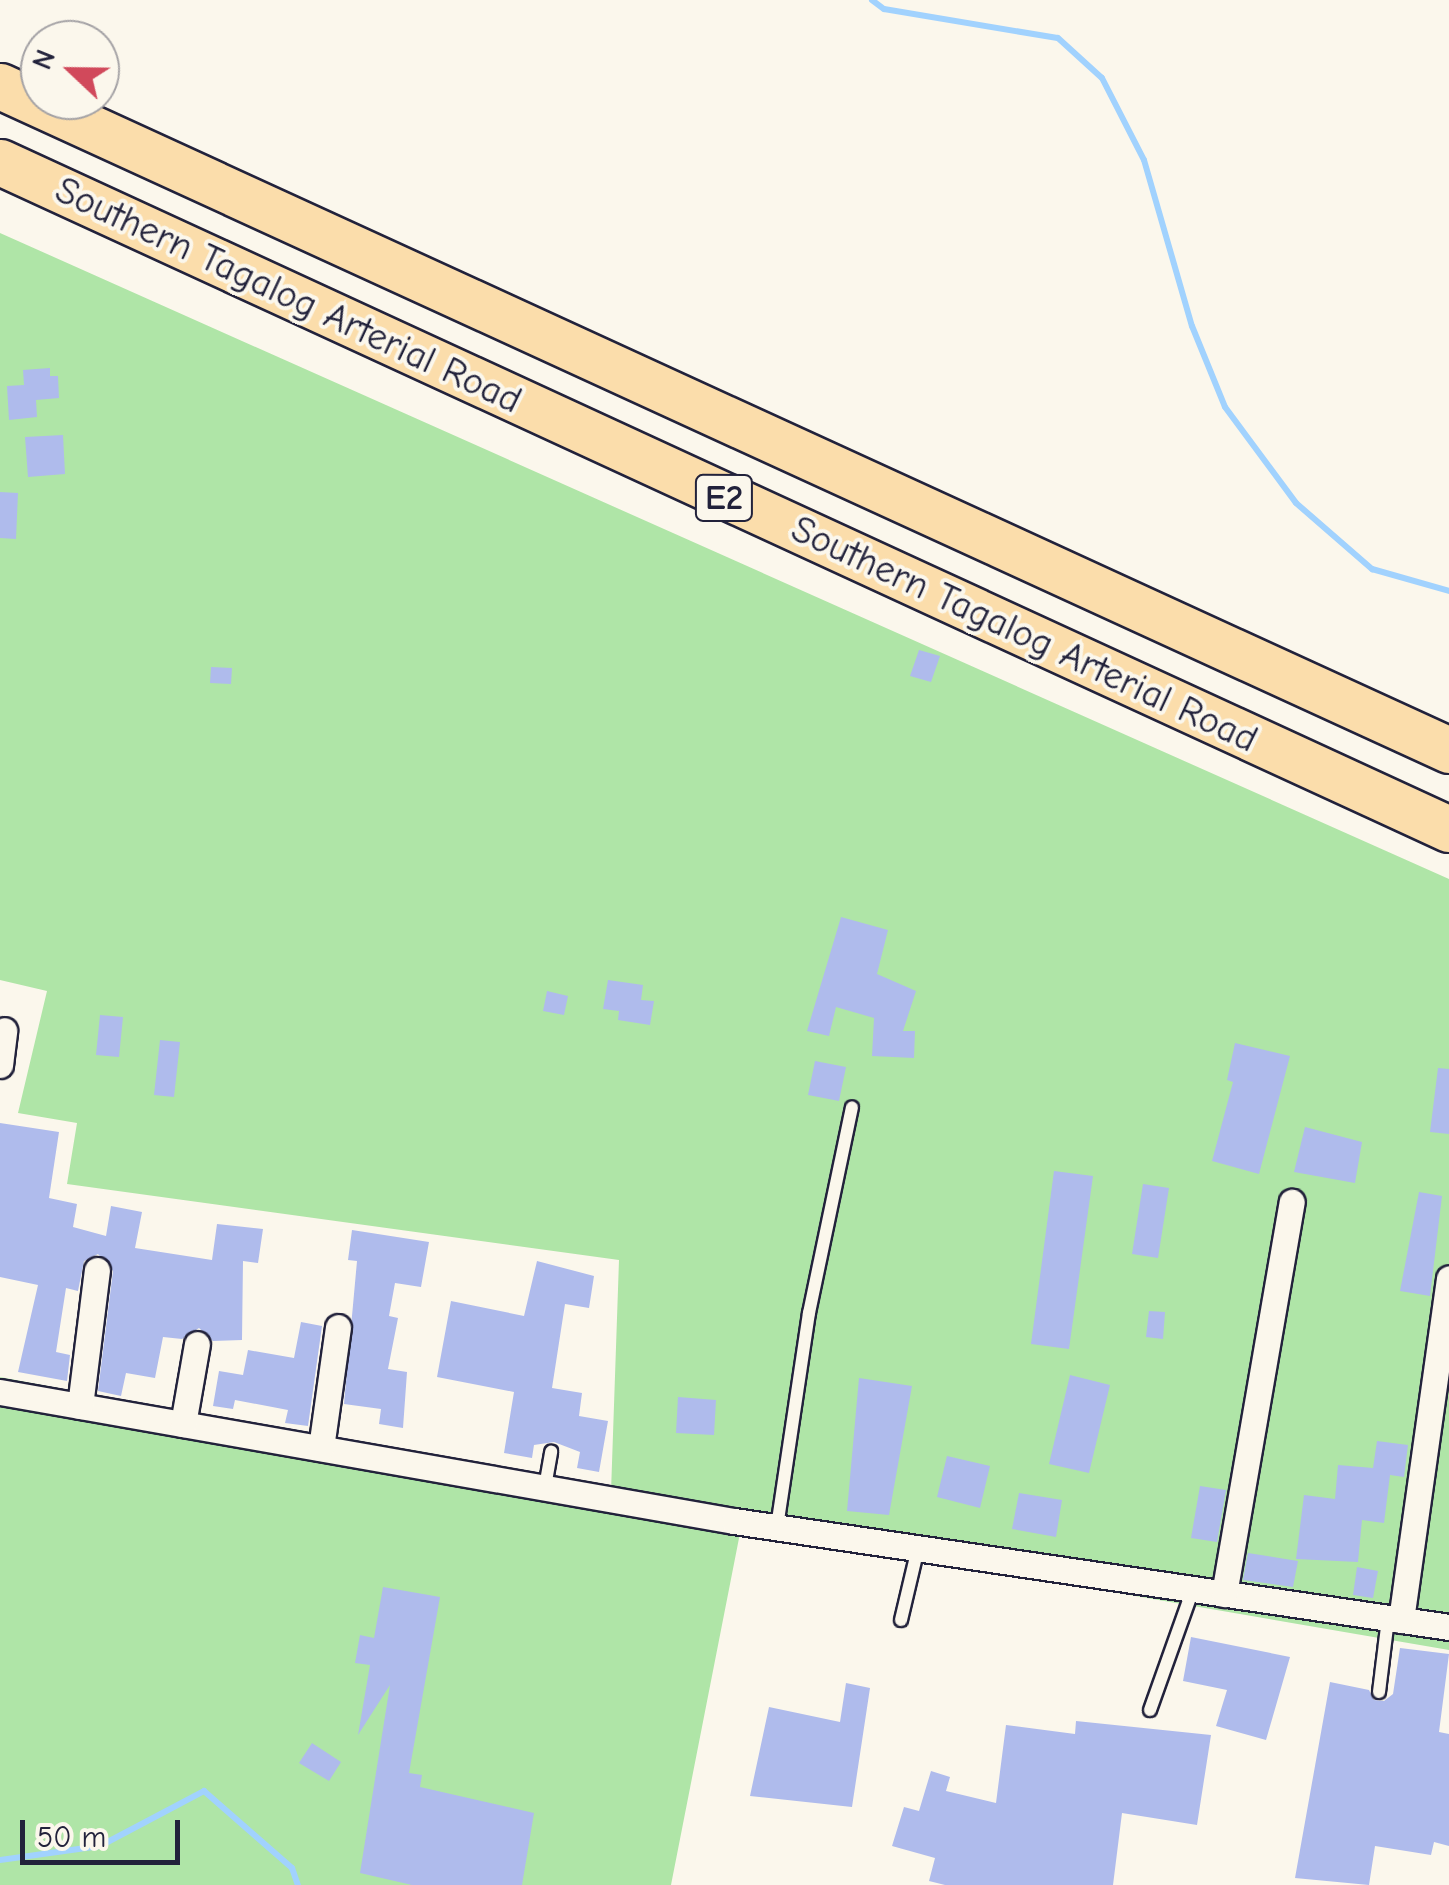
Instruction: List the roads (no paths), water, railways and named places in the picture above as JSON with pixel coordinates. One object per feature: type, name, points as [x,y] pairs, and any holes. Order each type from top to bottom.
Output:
[{"type":"highway","name":"Southern Tagalog Arterial Road","points":[[0,86],[1449,750]]},
{"type":"highway","name":"Southern Tagalog Arterial Road","points":[[0,162],[1449,829]]},
{"type":"street","points":[[0,1065],[4,1030]]},
{"type":"street","points":[[1224,1594],[1292,1202]]},
{"type":"street","points":[[80,1406],[97,1270]]},
{"type":"street","points":[[1394,1619],[1449,1278]]},
{"type":"street","points":[[321,1448],[338,1328]]},
{"type":"street","points":[[184,1424],[197,1344]]},
{"type":"street","points":[[0,1392],[776,1527],[1192,1592],[1449,1627]]},
{"type":"lane","points":[[776,1527],[809,1313],[852,1107]]},
{"type":"lane","points":[[544,1487],[551,1452]]},
{"type":"lane","points":[[901,1620],[918,1548]]},
{"type":"lane","points":[[1150,1710],[1192,1592]]},
{"type":"lane","points":[[1379,1692],[1394,1619]]},
{"type":"waterway","points":[[872,0],[884,9],[1058,38],[1102,78],[1144,160],[1192,326],[1225,407],[1296,503],[1372,569],[1449,591]]},
{"type":"waterway","points":[[0,1860],[100,1846],[204,1791],[292,1868],[298,1885]]}]
